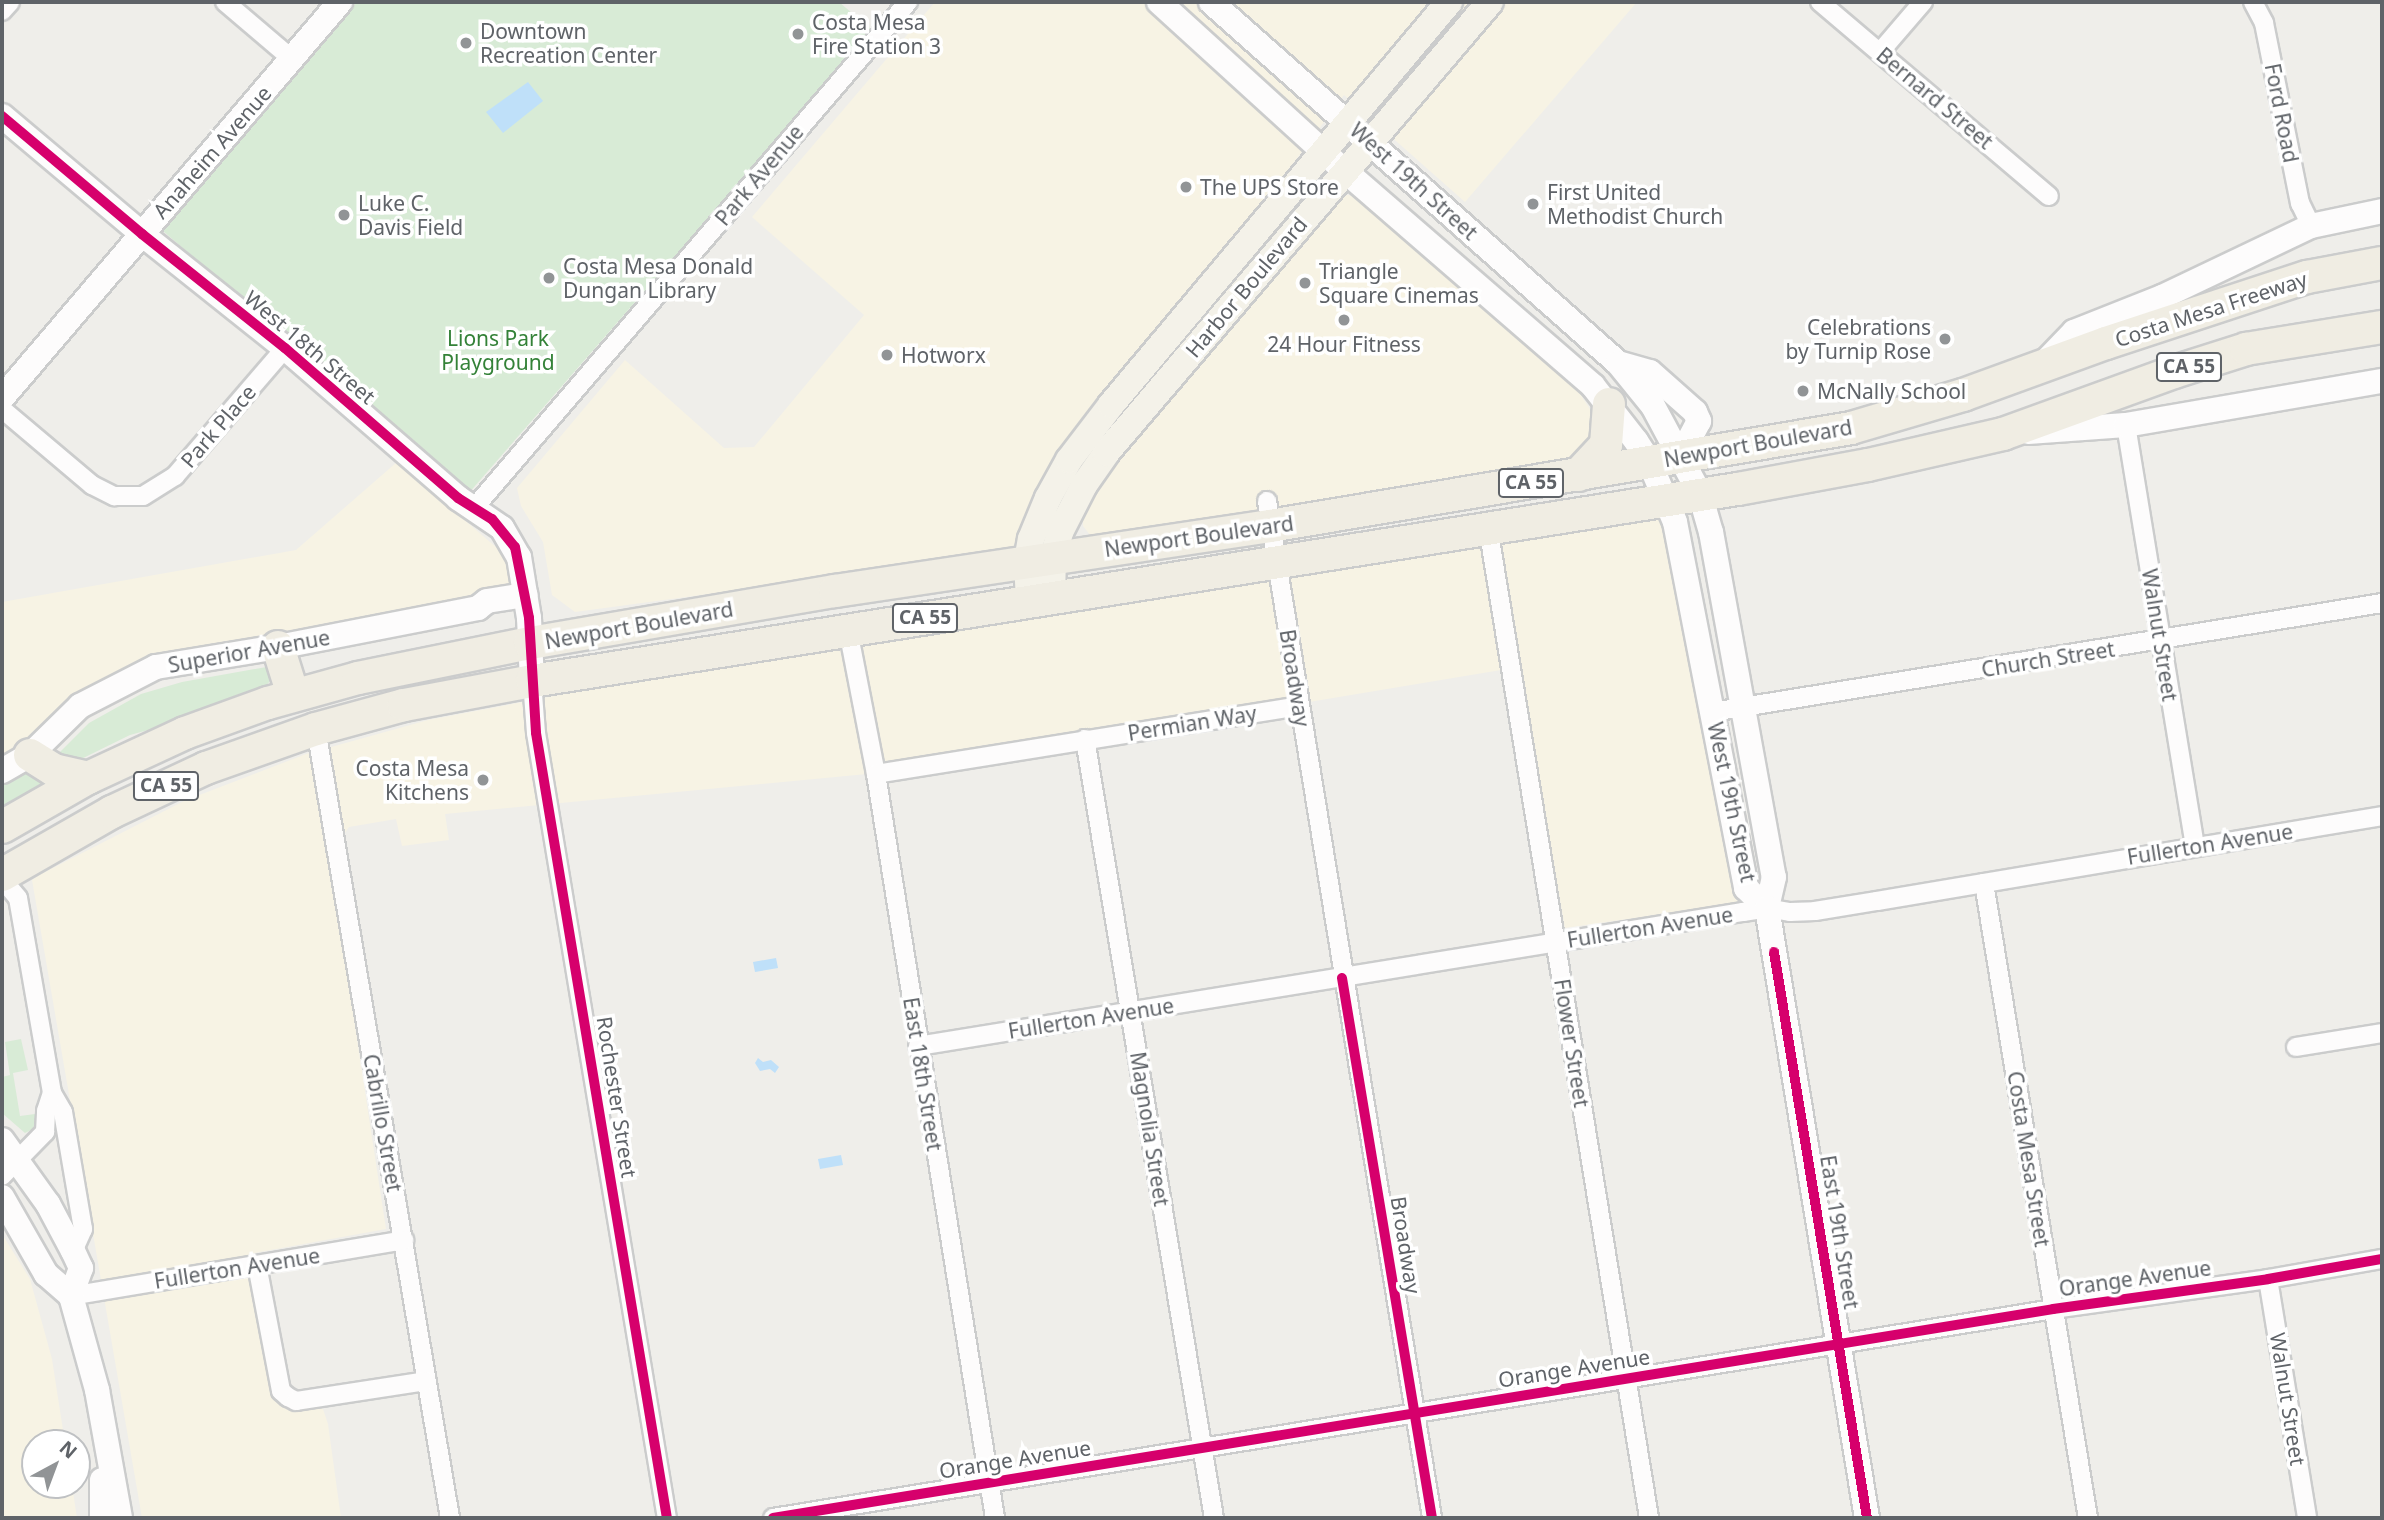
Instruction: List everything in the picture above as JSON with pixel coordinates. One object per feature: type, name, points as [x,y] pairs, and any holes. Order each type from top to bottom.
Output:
[{"type":"highway","name":"Costa Mesa Freeway","points":[[2043,365],[2307,277],[2382,263]]},
{"type":"highway","name":"CA 55","points":[[2003,434],[2246,349],[2382,327]]},
{"type":"highway","name":"Newport Boulevard","points":[[2,827],[88,778],[185,733],[293,695],[442,660],[530,643],[1040,559],[1268,513],[1578,475],[1681,455],[1852,428],[1963,395],[2043,365]]},
{"type":"highway","points":[[1578,475],[1606,445],[1609,404]]},
{"type":"highway","name":"Newport Boulevard","points":[[2,877],[72,832],[206,768],[316,729],[404,705],[532,681],[1700,494],[1868,465],[2003,434]]},
{"type":"highway","points":[[278,647],[293,695]]},
{"type":"highway","points":[[30,755],[54,770],[88,778]]},
{"type":"main road","name":"Harbor Boulevard","points":[[1041,599],[1040,559],[1035,527],[1048,498],[1089,432],[1449,2]]},
{"type":"main road","name":"Harbor Boulevard","points":[[1040,559],[1107,453],[1490,2]]},
{"type":"street","points":[[2,11],[10,2]]},
{"type":"street","points":[[225,2],[292,58]]},
{"type":"street","name":"Anaheim Avenue","points":[[2,398],[340,2]]},
{"type":"street","name":"Park Avenue","points":[[474,508],[908,2]]},
{"type":"street","name":"West 19th Street","points":[[1159,2],[1345,171],[1593,386],[1649,461],[1667,499],[1682,551],[1746,888],[1767,908]]},
{"type":"street","name":"West 19th Street","points":[[1211,2],[1618,363],[1653,406],[1700,494],[1712,532],[1774,877],[1767,908]]},
{"type":"street","name":"Bernard Street","points":[[1820,2],[2049,196]]},
{"type":"street","points":[[1880,52],[1923,2]]},
{"type":"street","name":"Ford Road","points":[[2253,2],[2264,23],[2300,203],[2311,226]]},
{"type":"street","name":"West 18th Street","points":[[6,127],[285,348],[458,498],[492,519],[511,538],[519,557],[526,595],[532,681]]},
{"type":"street","name":"Newport Boulevard","points":[[2043,365],[2074,332],[2162,297],[2311,226],[2382,211]]},
{"type":"street","name":"Park Place","points":[[2,409],[92,485],[114,496],[144,496],[176,476],[285,348]]},
{"type":"street","points":[[1618,363],[1650,372],[1695,412],[1699,421],[1681,455]]},
{"type":"street","name":"Newport Boulevard","points":[[2003,434],[2126,425],[2382,382]]},
{"type":"street","name":"Walnut Street","points":[[2126,425],[2195,845]]},
{"type":"street","name":"Broadway","points":[[1268,513],[1432,1518]]},
{"type":"street","name":"Flower Street","points":[[1488,527],[1649,1518]]},
{"type":"street","name":"Superior Avenue","points":[[2,771],[30,755],[80,706],[156,667],[278,647],[478,608],[487,601],[526,595]]},
{"type":"street","name":"Church Street","points":[[1712,712],[2382,603]]},
{"type":"street","name":"East 18th Street","points":[[848,630],[876,774],[995,1518]]},
{"type":"street","name":"Rochester Street","points":[[532,681],[536,733],[667,1518]]},
{"type":"street","name":"Permian Way","points":[[876,774],[1300,706]]},
{"type":"street","name":"Cabrillo Street","points":[[316,729],[450,1518]]},
{"type":"street","name":"Magnolia Street","points":[[1085,740],[1213,1518]]},
{"type":"street","name":"Fullerton Avenue","points":[[918,1046],[1767,908],[1790,912],[1815,911],[2195,845],[2382,816]]},
{"type":"street","points":[[2,877],[18,898],[52,1093],[63,1112],[83,1229],[73,1251]]},
{"type":"street","name":"Costa Mesa Street","points":[[1984,883],[2088,1518]]},
{"type":"street","name":"East 19th Street","points":[[1767,908],[1867,1518]]},
{"type":"street","points":[[2296,1047],[2382,1033]]},
{"type":"street","points":[[10,1168],[45,1132],[46,1111],[52,1093]]},
{"type":"street","points":[[2,1140],[10,1168],[48,1203],[81,1268],[71,1296]]},
{"type":"street","points":[[2,1198],[37,1253],[46,1274],[71,1296],[92,1367],[120,1518]]},
{"type":"street","name":"Fullerton Avenue","points":[[71,1296],[404,1240]]},
{"type":"street","name":"Orange Avenue","points":[[773,1518],[2053,1309],[2269,1279],[2382,1259]]},
{"type":"street","points":[[257,1265],[281,1391],[288,1397],[296,1401],[426,1381]]},
{"type":"street","name":"Walnut Street","points":[[2269,1279],[2307,1518]]},
{"type":"street","points":[[102,1518],[103,1420]]},
{"type":"shaded area","points":[[935,2],[1637,2],[1465,202],[1344,95],[1298,157],[1050,467],[1012,553],[575,612],[552,595],[543,542],[521,506],[517,488],[625,360],[724,448],[754,447],[864,315],[752,217]]},
{"type":"shaded area","points":[[1347,195],[1360,197],[1571,380],[1601,426],[1589,455],[1110,545],[1094,540],[1083,526],[1083,512],[1095,491],[1333,201]]},
{"type":"shaded area","points":[[397,462],[504,554],[515,598],[133,666],[85,687],[2,766],[2,602],[296,550]]},
{"type":"shaded area","points":[[1665,518],[1738,903],[1565,928],[1519,667],[888,772],[445,814],[449,840],[402,846],[396,819],[349,827],[329,856],[386,1229],[254,1253],[282,1403],[323,1409],[328,1424],[341,1518],[142,1518],[32,880],[41,874],[184,801],[306,754],[428,720],[602,687],[908,636]]},
{"type":"shaded area","points":[[2,1234],[30,1279],[52,1359],[63,1429],[21,1429],[21,1499],[74,1499],[77,1518],[2,1518]]},
{"type":"green space","name":"Lions Park Playground","points":[[357,2],[839,2],[872,30],[468,494],[163,231]]},
{"type":"green space","points":[[272,666],[272,679],[263,689],[170,724],[130,735],[71,764],[53,759],[89,723],[141,694],[182,682]]},
{"type":"green space","points":[[34,764],[60,778],[2,812],[2,783],[19,776]]},
{"type":"green space","points":[[21,1039],[28,1070],[13,1073],[20,1116],[35,1114],[36,1121],[33,1129],[25,1133],[2,1113],[2,1077],[10,1075],[5,1042]]},
{"type":"water","points":[[528,82],[543,101],[503,133],[486,112]]},
{"type":"water","points":[[776,958],[778,968],[755,972],[753,962]]},
{"type":"water","points":[[758,1058],[763,1062],[771,1060],[779,1067],[775,1073],[770,1069],[760,1071],[755,1063]]},
{"type":"water","points":[[841,1155],[843,1165],[820,1169],[818,1159]]},
{"type":"cycle path","points":[[2,116],[142,234],[285,348],[458,498],[492,519],[515,547],[529,618],[536,733],[667,1518]]},
{"type":"cycle path","points":[[1774,952],[1867,1518]]},
{"type":"cycle path","points":[[1342,978],[1432,1518]]},
{"type":"cycle path","points":[[773,1518],[2053,1309],[2268,1279],[2382,1259]]},
{"type":"place","name":"Costa Mesa Fire Station 3","points":[[798,34]]},
{"type":"place","name":"Downtown Recreation Center","points":[[466,43]]},
{"type":"place","name":"The UPS Store","points":[[1186,187]]},
{"type":"place","name":"First United Methodist Church","points":[[1533,204]]},
{"type":"place","name":"Luke C. Davis Field","points":[[344,215]]},
{"type":"place","name":"Costa Mesa Donald Dungan Library","points":[[549,278]]},
{"type":"place","name":"Triangle Square Cinemas","points":[[1305,283]]},
{"type":"place","name":"24 Hour Fitness","points":[[1344,320]]},
{"type":"place","name":"Celebrations by Turnip Rose","points":[[1945,339]]},
{"type":"place","name":"Hotworx","points":[[887,355]]},
{"type":"place","name":"McNally School","points":[[1803,391]]},
{"type":"place","name":"Costa Mesa Kitchens","points":[[483,780]]}]
